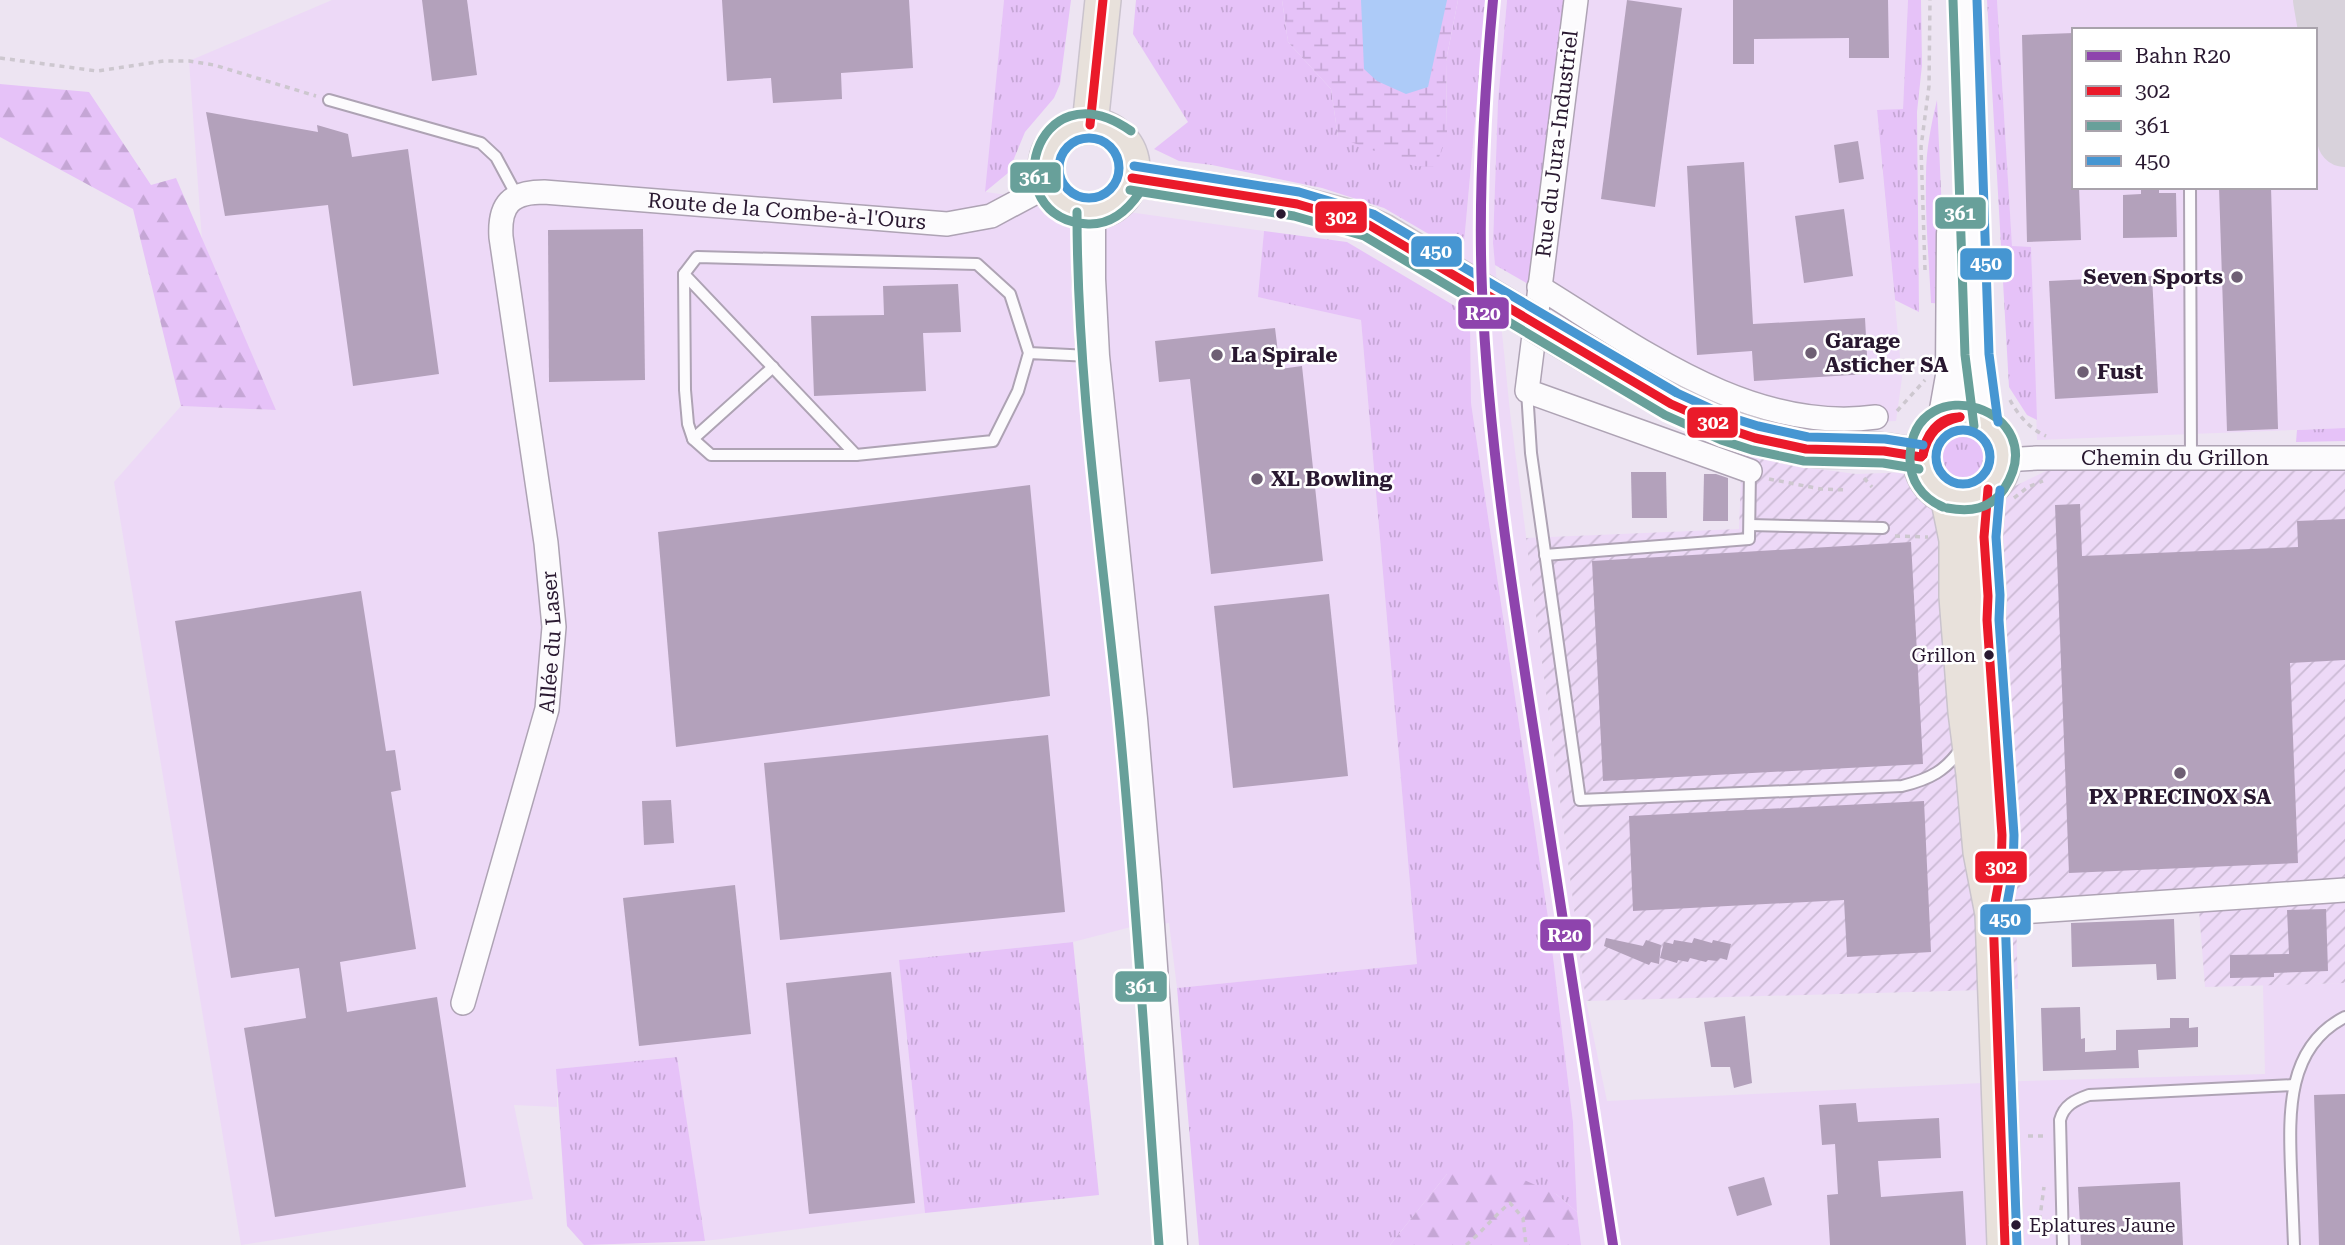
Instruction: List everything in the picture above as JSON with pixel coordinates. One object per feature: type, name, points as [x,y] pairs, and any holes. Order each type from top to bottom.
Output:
[{"type":"main road","points":[[1090,125],[1103,0]]},
{"type":"main road","points":[[1944,421],[1952,376],[1951,291],[1954,264],[1945,0]]},
{"type":"main road","points":[[1965,0],[1977,355],[1986,424]]},
{"type":"main road","points":[[1090,125],[1103,127],[1124,141],[1133,165],[1132,178],[1124,196],[1108,208],[1089,212],[1069,208],[1053,194],[1049,185],[1046,173],[1050,149],[1067,131],[1090,125]]},
{"type":"main road","points":[[1132,178],[1297,204],[1355,219],[1382,231],[1671,404],[1725,428],[1792,446],[1823,451],[1884,451],[1921,457]]},
{"type":"main road","points":[[1089,212],[1093,356],[1135,760],[1171,1245]]},
{"type":"main road","points":[[1993,914],[2001,870],[2002,835],[1983,537],[2000,485],[1997,436],[1986,424],[1961,417],[1944,421],[1931,431],[1921,457],[1924,474],[1934,488],[1948,496],[1965,499],[2000,485]]},
{"type":"main road","points":[[1948,496],[1957,540],[1957,597],[1980,852],[1993,914],[2016,1235]]},
{"type":"street","name":"Rue du Jura-Industriel","points":[[1527,391],[1576,0]]},
{"type":"street","name":"Route de la Combe-à-l'Ours","points":[[517,195],[544,192],[947,224],[991,216],[1049,185]]},
{"type":"street","name":"Allée du Laser","points":[[463,1003],[547,709],[554,627],[546,543],[501,237],[503,211],[517,195]]},
{"type":"street","name":"Rue du Jura-Industriel","points":[[1539,287],[1670,366],[1713,388],[1778,411],[1815,418],[1847,421],[1886,415]]},
{"type":"street","points":[[1527,391],[1750,471]]},
{"type":"street","name":"Chemin du Grillon","points":[[2000,485],[2037,457],[2345,458]]},
{"type":"street","points":[[1993,914],[2345,890]]},
{"type":"lane","points":[[328,100],[473,140],[486,146],[496,157],[517,195]]},
{"type":"lane","points":[[2190,189],[2191,458]]},
{"type":"lane","points":[[696,257],[977,264],[1010,295],[1029,353],[1018,391],[993,441],[856,455],[711,455],[694,439],[688,424],[684,274],[696,257]]},
{"type":"lane","points":[[684,274],[856,455]]},
{"type":"lane","points":[[1029,353],[1093,356]]},
{"type":"lane","points":[[694,439],[773,367]]},
{"type":"lane","points":[[1527,391],[1531,453],[1580,800],[1902,786],[1927,780],[1945,766],[1969,736]]},
{"type":"lane","points":[[1545,555],[1749,539],[1750,471]]},
{"type":"lane","points":[[1750,525],[1883,528]]},
{"type":"lane","points":[[2294,1245],[2289,1114],[2294,1084],[2305,1058],[2317,1040],[2345,1017]]},
{"type":"lane","points":[[2063,1245],[2060,1121],[2062,1112],[2076,1099],[2114,1093],[2294,1084]]},
{"type":"path","points":[[1925,277],[1921,147],[1929,86],[1930,0]]},
{"type":"path","points":[[0,58],[97,71],[164,61],[189,61],[214,65],[328,100]]},
{"type":"path","points":[[1886,415],[1927,377]]},
{"type":"path","points":[[1750,471],[1765,478],[1793,484],[1847,490]]},
{"type":"path","points":[[2000,485],[2013,499],[2028,487],[2052,479]]},
{"type":"path","points":[[1883,528],[1895,528],[1895,538],[1931,537]]},
{"type":"path","points":[[2028,1136],[2040,1136]]},
{"type":"path","points":[[2016,1235],[2039,1224],[2044,1186]]},
{"type":"path","points":[[1466,1245],[1510,1203],[1524,1218],[1526,1245]]},
{"type":"shaded area","points":[[332,0],[1004,0],[986,192],[1264,231],[1259,297],[1361,320],[1417,964],[1177,988],[1169,923],[1131,927],[1073,942],[899,960],[925,1213],[705,1241],[676,1057],[557,1069],[557,1107],[514,1105],[533,1199],[241,1245],[114,482],[181,406],[276,410],[202,240],[189,61]]},
{"type":"shaded area","points":[[1486,0],[1507,0],[1498,101],[1493,243],[1510,412],[1586,1001],[1607,1101],[2024,1081],[2265,1074],[2263,985],[2345,983],[2345,1245],[1581,1245],[1573,1122],[1549,924],[1471,403],[1470,315],[1463,254]]},
{"type":"shaded area","points":[[1568,0],[1908,0],[1903,110],[1877,111],[1902,378],[1896,421],[1834,424],[1780,417],[1569,311],[1527,293]]},
{"type":"shaded area","points":[[1997,0],[2345,0],[2345,428],[2037,440],[2031,248],[2012,247]]},
{"type":"shaded area","points":[[1742,452],[1803,467],[1856,474],[1913,472],[1943,505],[1993,497],[2048,470],[2345,470],[2345,983],[2205,987],[2199,910],[2016,918],[2018,989],[1586,1001],[1526,538],[1739,529]]},
{"type":"green space","points":[[1004,0],[1071,0],[1060,84],[1054,98],[1025,132],[1008,173],[985,192]]},
{"type":"green space","points":[[1136,0],[1282,0],[1288,42],[1331,89],[1338,137],[1447,132],[1446,61],[1458,0],[1486,0],[1463,254],[1384,208],[1322,188],[1212,165],[1179,161],[1154,149],[1188,122],[1133,34]]},
{"type":"green space","points":[[1282,0],[1458,0],[1446,61],[1447,132],[1436,167],[1414,166],[1338,137],[1331,89],[1288,42]]},
{"type":"green space","points":[[1507,0],[1568,0],[1528,284],[1495,265],[1493,243],[1498,101]]},
{"type":"green space","points":[[1908,0],[1921,0],[1922,65],[1917,112],[1919,312],[1895,300],[1877,110],[1903,109]]},
{"type":"green space","points":[[1987,0],[1997,0],[2012,246],[2031,247],[2037,420],[2027,415],[2009,387]]},
{"type":"green space","points":[[0,84],[89,92],[151,185],[176,178],[276,410],[181,406],[133,209],[0,137]]},
{"type":"green space","points":[[1937,100],[1946,304],[1931,303],[1927,224],[1927,157]]},
{"type":"green space","points":[[1264,231],[1347,242],[1470,315],[1471,403],[1549,924],[1573,1122],[1577,1212],[1556,1194],[1447,1174],[1390,1245],[1199,1245],[1177,988],[1417,964],[1361,320],[1258,297]]},
{"type":"green space","points":[[2345,428],[2345,441],[2296,442],[2297,430]]},
{"type":"green space","points":[[1965,433],[1975,435],[1983,441],[1989,449],[1989,469],[1983,477],[1975,483],[1965,485],[1955,483],[1947,477],[1941,469],[1939,459],[1941,449],[1947,441],[1955,435]]},
{"type":"green space","points":[[1073,942],[1099,1195],[925,1213],[899,960]]},
{"type":"green space","points":[[677,1057],[705,1241],[584,1245],[567,1226],[556,1069]]},
{"type":"green space","points":[[1506,1172],[1556,1194],[1577,1212],[1581,1245],[1390,1245],[1447,1174]]},
{"type":"water","points":[[1361,0],[1447,0],[1428,87],[1406,94],[1377,81],[1364,69]]},
{"type":"building","points":[[422,0],[467,0],[477,75],[432,81]]},
{"type":"building","points":[[722,0],[909,0],[913,68],[841,73],[842,99],[773,103],[771,78],[727,81]]},
{"type":"building","points":[[1627,0],[1682,8],[1655,207],[1601,199]]},
{"type":"building","points":[[1733,0],[1888,0],[1889,58],[1849,58],[1849,38],[1754,39],[1754,64],[1733,64]]},
{"type":"building","points":[[2072,33],[2072,189],[2079,189],[2081,240],[2027,242],[2022,35]]},
{"type":"building","points":[[206,112],[318,132],[317,125],[348,134],[352,157],[408,149],[439,374],[353,386],[328,205],[225,216]]},
{"type":"building","points":[[1858,141],[1864,179],[1839,183],[1834,145]]},
{"type":"building","points":[[1744,162],[1753,324],[1865,318],[1868,374],[1754,381],[1752,351],[1697,355],[1687,166]]},
{"type":"building","points":[[2141,189],[2176,193],[2177,237],[2123,238],[2123,195],[2141,194]]},
{"type":"building","points":[[2219,189],[2271,189],[2278,429],[2227,431]]},
{"type":"building","points":[[1844,209],[1853,276],[1804,283],[1795,216]]},
{"type":"building","points":[[643,229],[645,380],[549,382],[548,230]]},
{"type":"building","points":[[2152,276],[2158,393],[2055,399],[2049,281]]},
{"type":"building","points":[[958,284],[961,332],[923,333],[926,391],[814,396],[811,316],[884,315],[883,286]]},
{"type":"building","name":"XL Bowling","points":[[1275,328],[1280,369],[1302,366],[1323,561],[1211,574],[1190,379],[1159,382],[1155,341]]},
{"type":"building","points":[[1631,472],[1666,472],[1667,518],[1632,518]]},
{"type":"building","points":[[1704,474],[1728,478],[1728,521],[1703,521]]},
{"type":"building","points":[[1030,485],[1050,696],[676,747],[658,532]]},
{"type":"building","name":"PX PRECINOX SA","points":[[2080,504],[2082,556],[2298,547],[2297,521],[2345,519],[2345,660],[2290,663],[2298,863],[2069,873],[2055,505]]},
{"type":"building","points":[[1911,542],[1923,764],[1603,781],[1592,561]]},
{"type":"building","points":[[361,591],[386,751],[395,750],[401,790],[391,792],[416,949],[340,962],[347,1012],[437,997],[466,1187],[275,1217],[244,1028],[306,1018],[299,968],[231,978],[175,621]]},
{"type":"building","points":[[1329,594],[1348,776],[1233,788],[1214,606]]},
{"type":"building","points":[[1048,735],[1065,912],[780,940],[764,763]]},
{"type":"building","points":[[671,800],[674,843],[644,845],[642,801]]},
{"type":"building","points":[[1924,801],[1931,952],[1847,957],[1844,900],[1633,911],[1629,816]]},
{"type":"building","points":[[735,885],[751,1034],[639,1046],[623,898]]},
{"type":"building","points":[[2326,909],[2328,971],[2274,973],[2274,977],[2230,978],[2230,955],[2289,954],[2287,910]]},
{"type":"building","points":[[2174,919],[2176,979],[2157,980],[2156,964],[2072,967],[2071,923]]},
{"type":"building","points":[[1606,938],[1643,946],[1646,940],[1661,945],[1659,964],[1651,962],[1649,965],[1604,946]]},
{"type":"building","points":[[1694,938],[1731,944],[1727,960],[1720,958],[1706,962],[1690,958],[1688,962],[1678,960],[1677,963],[1660,958],[1664,942],[1673,944],[1674,940],[1692,943]]},
{"type":"building","points":[[891,972],[915,1203],[809,1214],[786,983]]},
{"type":"building","points":[[2080,1007],[2081,1039],[2085,1038],[2085,1052],[2116,1050],[2116,1030],[2170,1028],[2170,1018],[2189,1018],[2189,1028],[2198,1027],[2198,1047],[2138,1050],[2139,1068],[2043,1071],[2041,1008]]},
{"type":"building","points":[[1745,1016],[1752,1083],[1734,1088],[1730,1067],[1711,1067],[1704,1022]]},
{"type":"building","points":[[2345,1094],[2345,1245],[2319,1245],[2314,1095]]},
{"type":"building","points":[[1856,1103],[1858,1122],[1939,1118],[1941,1158],[1878,1161],[1881,1197],[1963,1191],[1966,1245],[1830,1245],[1827,1195],[1838,1194],[1835,1144],[1822,1145],[1819,1105]]},
{"type":"building","points":[[1764,1177],[1772,1205],[1737,1216],[1728,1187]]},
{"type":"building","points":[[2180,1182],[2183,1245],[2081,1245],[2078,1187]]},
{"type":"taxiway","points":[[2321,0],[2345,139]]},
{"type":"rail line","name":"R20","points":[[1493,0],[1481,181],[1482,290],[1491,414],[1514,599],[1613,1245]]},
{"type":"transit line","name":"302","points":[[1090,125],[1103,0]]},
{"type":"transit line","name":"361","points":[[1953,0],[1965,355],[1974,426]]},
{"type":"transit line","name":"450","points":[[1977,0],[1989,354],[1998,422]]},
{"type":"transit line","name":"361","points":[[1131,131],[1097,115],[1070,116],[1050,129],[1037,150],[1034,174],[1041,198],[1059,216],[1088,224],[1105,222],[1119,215],[1140,192]]},
{"type":"transit line","name":"450","points":[[1083,138],[1095,138],[1111,146],[1117,156],[1119,168],[1117,180],[1111,190],[1095,198],[1083,198],[1067,190],[1059,174],[1059,162],[1067,146],[1083,138]]},
{"type":"transit line","name":"450","points":[[1134,166],[1299,192],[1373,214],[1677,393],[1729,417],[1808,437],[1885,439],[1923,445]]},
{"type":"transit line","name":"302","points":[[1132,178],[1297,204],[1369,225],[1671,404],[1725,428],[1755,438],[1806,449],[1884,451],[1921,457]]},
{"type":"transit line","name":"361","points":[[1130,190],[1294,216],[1364,236],[1665,415],[1721,440],[1804,461],[1883,463],[1919,469]]},
{"type":"transit line","name":"361","points":[[1077,212],[1086,402],[1125,784],[1159,1245]]},
{"type":"transit line","name":"361","points":[[1943,507],[1929,499],[1914,480],[1910,456],[1917,428],[1934,412],[1955,405],[1978,408],[1998,419],[2012,437],[2015,461],[2004,489],[1992,501],[1979,508],[1947,508]]},
{"type":"transit line","name":"302","points":[[1923,455],[1934,428],[1945,420],[1960,417]]},
{"type":"transit line","name":"302","points":[[1923,455],[1935,430],[1960,417]]},
{"type":"transit line","name":"450","points":[[1968,430],[1978,434],[1986,442],[1990,457],[1986,472],[1978,480],[1958,484],[1948,480],[1940,472],[1936,452],[1940,442],[1948,434],[1968,430]]},
{"type":"transit line","name":"302","points":[[1988,489],[1984,537],[1987,620],[2002,835],[2001,870],[1993,914],[2005,1245]]},
{"type":"transit line","name":"450","points":[[2000,490],[1996,537],[1999,620],[2014,835],[2013,871],[2005,915],[2017,1245]]},
{"type":"place","name":"Seven Sports","points":[[2237,277]]},
{"type":"place","name":"Garage Asticher SA","points":[[1811,353]]},
{"type":"place","name":"La Spirale","points":[[1217,355]]},
{"type":"place","name":"Fust","points":[[2083,372]]},
{"type":"place","name":"XL Bowling","points":[[1257,479]]},
{"type":"place","name":"Grillon","points":[[1989,655]]},
{"type":"place","name":"PX PRECINOX SA","points":[[2180,773]]},
{"type":"place","name":"Eplatures Jaune","points":[[2016,1225]]}]
